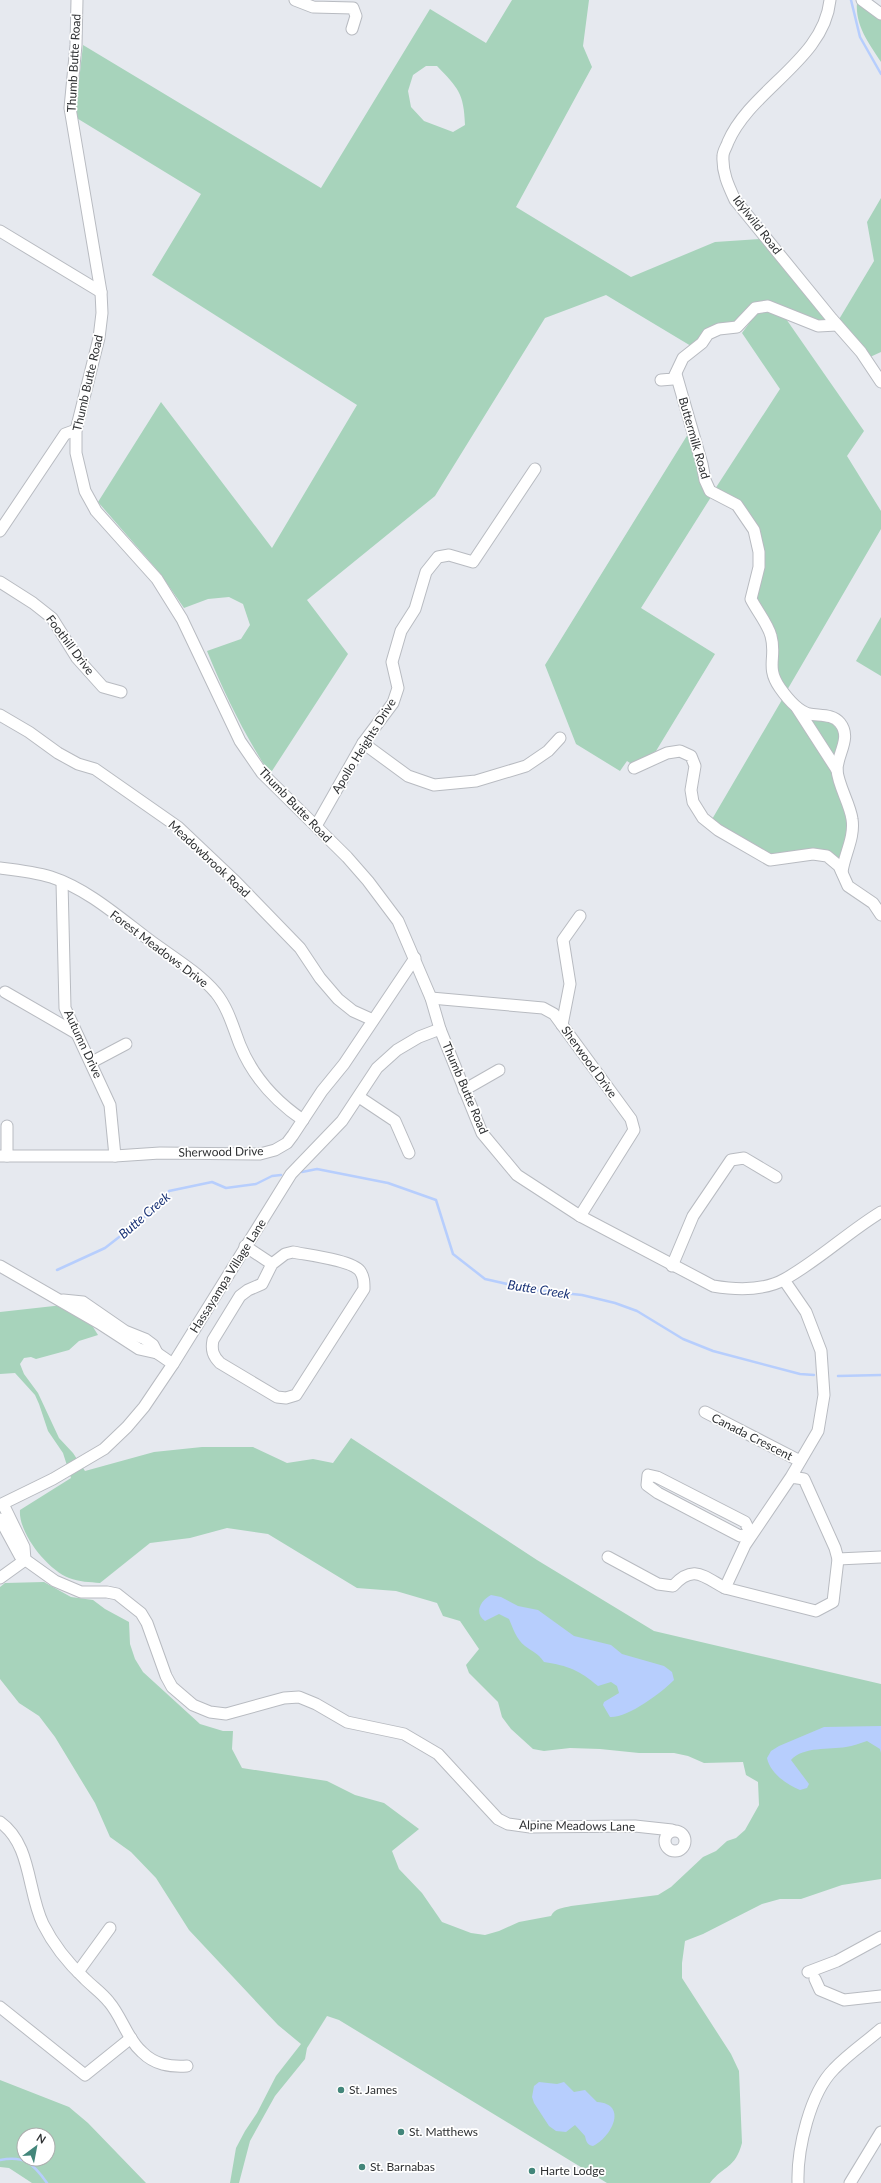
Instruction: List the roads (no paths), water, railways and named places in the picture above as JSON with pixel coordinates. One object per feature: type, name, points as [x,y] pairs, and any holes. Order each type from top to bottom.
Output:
[{"type":"street","name":"Thumb Butte Road","points":[[77,0],[76,45],[70,108],[101,292],[102,312],[99,338],[76,430],[76,453],[83,484],[96,511],[157,579],[170,599],[182,619],[240,741],[257,766],[364,876],[394,915],[415,958],[431,998],[440,1029],[482,1133],[517,1175],[580,1216],[672,1266],[713,1286],[735,1290],[756,1288],[784,1280],[881,1212]]},
{"type":"street","points":[[295,0],[313,8],[353,8],[356,16],[352,28]]},
{"type":"street","name":"Idylwild Road","points":[[830,0],[828,16],[819,36],[735,127],[723,155],[725,180],[735,200],[837,325],[861,352],[881,382]]},
{"type":"street","points":[[862,0],[881,14]]},
{"type":"street","points":[[0,231],[101,292]]},
{"type":"street","points":[[661,380],[674,379],[682,358],[702,343],[708,334],[719,329],[736,327],[755,308],[768,306],[818,326],[837,325]]},
{"type":"street","name":"Buttermilk Road","points":[[676,374],[702,464],[705,480],[710,491],[737,505],[754,530],[759,552],[759,567],[751,599],[771,636],[771,674],[780,689],[796,706],[837,770],[852,820],[852,839],[844,860],[842,872]]},
{"type":"street","points":[[0,531],[65,434],[76,430]]},
{"type":"street","name":"Apollo Heights Drive","points":[[316,826],[363,743],[394,703],[398,688],[392,662],[401,631],[416,609],[426,572],[438,557],[450,555],[473,562],[535,469]]},
{"type":"street","name":"Foothill Drive","points":[[0,582],[33,603],[52,618],[77,658],[103,687],[121,692]]},
{"type":"street","name":"Buttermilk Road","points":[[796,706],[809,714],[824,714],[840,722],[844,730],[845,741],[837,770]]},
{"type":"street","name":"Meadowbrook Road","points":[[0,714],[29,732],[58,753],[78,764],[95,769],[178,827],[236,882],[300,948],[320,978],[338,999],[352,1011],[373,1020]]},
{"type":"street","points":[[363,743],[408,776],[434,785],[476,781],[526,766],[548,750],[560,738]]},
{"type":"street","points":[[634,768],[666,753],[680,751],[691,756],[695,766],[691,790],[694,802],[703,818],[718,830],[770,860],[813,854],[827,856],[838,866],[848,886],[872,903],[881,915]]},
{"type":"street","name":"Forest Meadows Drive","points":[[0,868],[50,877],[62,882],[99,903],[194,973],[216,993],[234,1026],[240,1046],[255,1074],[270,1093],[303,1120]]},
{"type":"street","name":"Autumn Drive","points":[[62,882],[65,1008],[76,1033],[92,1062],[110,1105],[115,1156]]},
{"type":"street","points":[[562,1026],[570,984],[562,940],[580,916]]},
{"type":"street","name":"Sherwood Drive","points":[[4,1156],[115,1156],[160,1153],[260,1154],[275,1150],[287,1143],[322,1091],[344,1064],[415,958]]},
{"type":"street","points":[[5,992],[76,1033]]},
{"type":"street","name":"Sherwood Drive","points":[[431,998],[543,1008],[554,1014],[631,1119],[634,1130],[580,1216]]},
{"type":"street","name":"Hassayampa Village Lane","points":[[1,1504],[66,1471],[104,1449],[127,1428],[144,1407],[173,1364],[291,1174],[342,1121],[377,1068],[398,1050],[419,1037],[440,1029]]},
{"type":"street","points":[[92,1062],[126,1044]]},
{"type":"street","points":[[464,1090],[499,1070]]},
{"type":"street","points":[[359,1097],[395,1121],[409,1154]]},
{"type":"street","points":[[4,1156],[7,1126]]},
{"type":"street","points":[[672,1266],[693,1216],[731,1160],[744,1158],[776,1177]]},
{"type":"street","points":[[245,1246],[272,1264]]},
{"type":"street","points":[[293,1252],[351,1264],[360,1270],[364,1280],[364,1289],[296,1395],[286,1398],[277,1397],[220,1363],[214,1357],[212,1349],[213,1340],[240,1296],[248,1290],[262,1284],[272,1264],[285,1254],[293,1252]]},
{"type":"street","points":[[0,1266],[57,1299],[82,1302],[112,1326],[145,1338],[153,1345],[157,1353],[173,1364]]},
{"type":"street","points":[[725,1588],[752,1534],[791,1477],[818,1432],[824,1395],[821,1352],[806,1312],[784,1280]]},
{"type":"street","name":"Canada Crescent","points":[[705,1412],[800,1461]]},
{"type":"street","points":[[648,1475],[657,1477],[745,1522],[752,1534],[740,1536],[658,1493],[647,1485],[648,1475]]},
{"type":"street","points":[[608,1557],[658,1584],[673,1586],[682,1576],[696,1573],[725,1588],[816,1611],[833,1602],[838,1559],[836,1548],[804,1479],[791,1477]]},
{"type":"street","name":"Alpine Meadows Lane","points":[[1,1504],[17,1541],[16,1552],[25,1560],[55,1581],[81,1592],[107,1592],[117,1594],[141,1613],[147,1623],[166,1676],[172,1687],[193,1706],[210,1712],[226,1714],[284,1698],[299,1697],[316,1704],[347,1722],[404,1734],[438,1754],[494,1814],[508,1824],[530,1827],[635,1826],[672,1830]]},
{"type":"street","name":"Alpine Meadows Lane","points":[[0,1519],[17,1541]]},
{"type":"street","points":[[838,1559],[881,1557]]},
{"type":"street","points":[[0,1578],[25,1560]]},
{"type":"street","points":[[0,1822],[16,1840],[22,1852],[32,1894],[43,1923],[63,1955],[78,1972],[109,2001],[131,2038],[142,2053],[152,2060],[168,2067],[187,2066]]},
{"type":"street","points":[[78,1972],[110,1928]]},
{"type":"street","points":[[881,1937],[812,1975],[820,1990],[844,2000],[881,1996]]},
{"type":"street","points":[[0,2007],[85,2075],[131,2038]]},
{"type":"street","points":[[798,2183],[798,2170],[811,2106],[820,2088],[834,2069],[881,2029]]},
{"type":"street","points":[[850,2183],[881,2132]]},
{"type":"water","points":[[491,1595],[501,1597],[518,1606],[538,1610],[574,1636],[611,1645],[622,1654],[664,1666],[672,1672],[674,1680],[644,1704],[626,1713],[610,1717],[603,1705],[604,1702],[619,1693],[617,1686],[611,1682],[598,1686],[579,1672],[560,1665],[544,1662],[537,1654],[519,1640],[509,1619],[499,1614],[485,1621],[479,1611],[484,1600]]},
{"type":"water","points":[[881,1726],[881,1753],[880,1749],[867,1741],[846,1747],[817,1749],[803,1752],[796,1756],[791,1760],[809,1784],[807,1788],[800,1790],[780,1778],[772,1769],[767,1758],[771,1751],[779,1746],[824,1727]]},
{"type":"water","points":[[539,2082],[557,2084],[564,2082],[574,2092],[585,2090],[597,2102],[607,2104],[615,2115],[611,2129],[606,2136],[593,2146],[588,2144],[585,2136],[575,2125],[566,2132],[556,2131],[549,2126],[534,2103],[532,2097],[534,2086]]},
{"type":"waterway","points":[[851,0],[860,37],[881,74]]},
{"type":"waterway","name":"Butte Creek","points":[[302,1172],[317,1169],[388,1183],[436,1200],[453,1254],[485,1279],[534,1290],[582,1295],[615,1303],[637,1311],[683,1339],[713,1351],[800,1374],[814,1375]]},
{"type":"waterway","name":"Butte Creek","points":[[57,1270],[105,1248],[150,1213],[169,1191],[212,1182],[226,1188],[256,1184],[272,1176],[281,1175]]},
{"type":"waterway","name":"Butte Creek","points":[[838,1376],[881,1375]]},
{"type":"waterway","points":[[0,2160],[16,2159],[27,2162],[37,2170],[47,2183]]},
{"type":"place","name":"St. James","points":[[341,2090]]},
{"type":"place","name":"St. Matthews","points":[[401,2132]]},
{"type":"place","name":"St. Barnabas","points":[[362,2167]]},
{"type":"place","name":"Harte Lodge","points":[[532,2171]]}]
